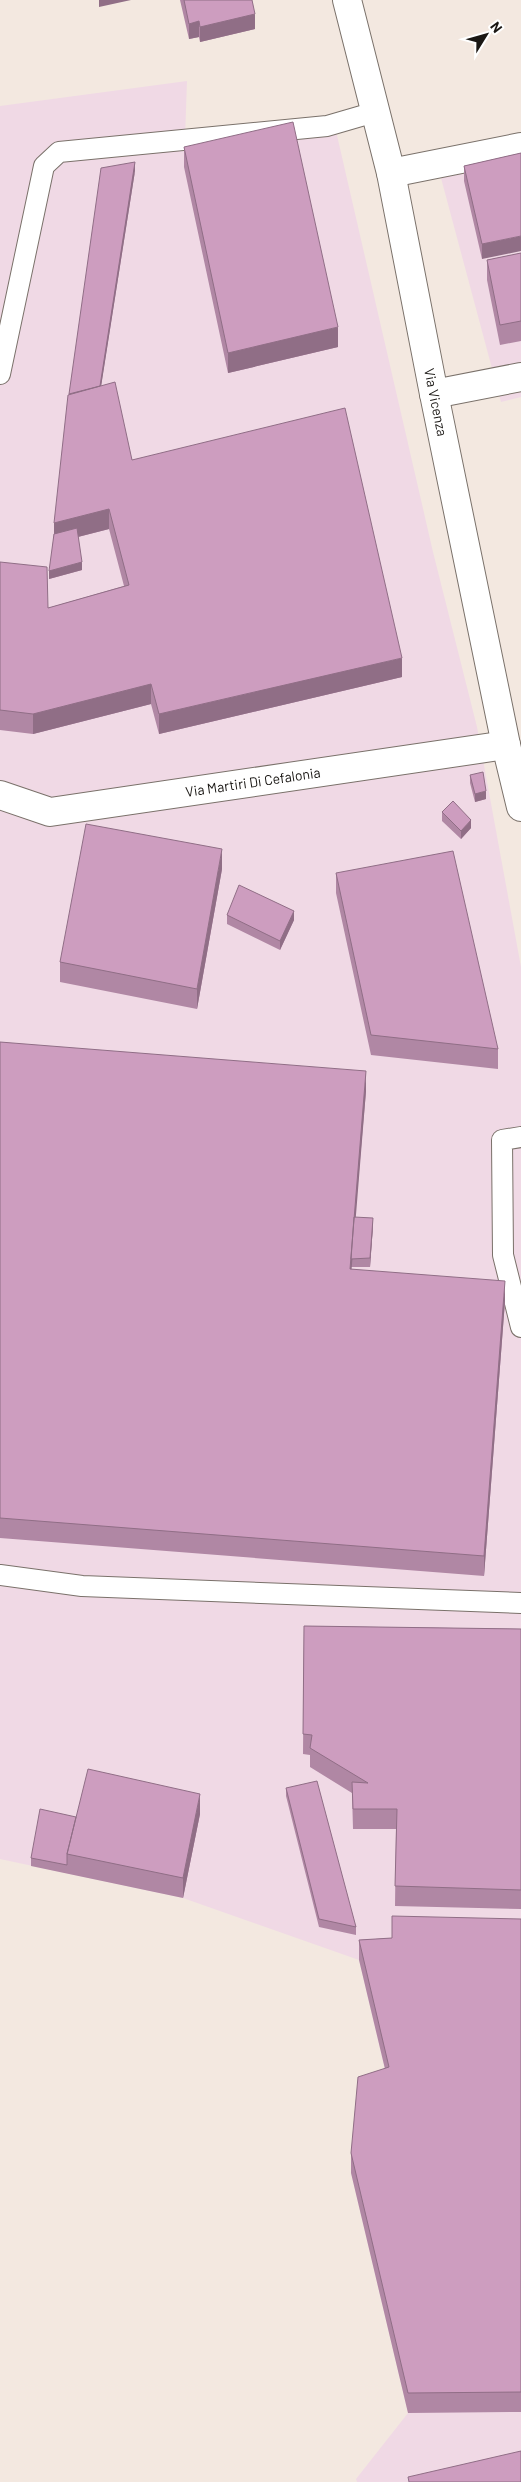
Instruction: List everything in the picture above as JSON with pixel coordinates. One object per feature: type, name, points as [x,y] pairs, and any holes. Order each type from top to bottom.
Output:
[{"type":"street","name":"Via Vicenza","points":[[347,0],[391,173],[434,394],[506,745],[521,807]]},
{"type":"street","points":[[391,173],[521,147]]},
{"type":"street","points":[[434,394],[521,376]]},
{"type":"street","name":"Via Martiri Di Cefalonia","points":[[0,796],[50,812],[506,745]]},
{"type":"lane","points":[[0,374],[44,166],[59,152],[327,126],[375,112]]},
{"type":"lane","points":[[521,1137],[502,1140],[503,1255],[521,1327]]},
{"type":"lane","points":[[0,1575],[82,1586],[521,1603]]},
{"type":"shaded area","points":[[187,81],[184,167],[336,131],[433,552],[477,727],[521,967],[521,2482],[357,2482],[356,2479],[408,2413],[351,2173],[389,2087],[359,1960],[183,1898],[0,1859],[0,106]]},
{"type":"shaded area","points":[[521,154],[521,397],[501,402],[441,178]]},
{"type":"building","points":[[184,0],[252,0],[255,14],[200,27],[199,21],[189,24]]},
{"type":"building","points":[[293,122],[338,327],[228,353],[184,147]]},
{"type":"building","points":[[521,153],[521,236],[482,244],[464,166]]},
{"type":"building","points":[[135,162],[100,386],[69,394],[101,168]]},
{"type":"building","points":[[521,253],[521,321],[500,325],[487,260]]},
{"type":"building","points":[[115,382],[132,460],[345,408],[402,658],[159,714],[151,684],[33,714],[0,710],[0,562],[47,567],[48,608],[129,585],[109,509],[54,523],[68,395]]},
{"type":"building","points":[[77,528],[82,562],[49,571],[54,534]]},
{"type":"building","points":[[483,772],[486,791],[475,794],[470,775]]},
{"type":"building","points":[[453,801],[471,820],[461,831],[442,812]]},
{"type":"building","points":[[86,824],[222,849],[197,989],[60,962]]},
{"type":"building","points":[[453,851],[498,1049],[371,1035],[336,873]]},
{"type":"building","points":[[239,885],[294,911],[280,941],[227,915]]},
{"type":"building","points":[[0,1042],[366,1071],[350,1269],[505,1281],[484,1556],[0,1518]]},
{"type":"building","points":[[354,1217],[373,1218],[370,1258],[351,1259]]},
{"type":"building","points":[[304,1626],[521,1629],[521,1890],[395,1886],[397,1809],[353,1809],[352,1782],[368,1783],[310,1748],[312,1735],[303,1734]]},
{"type":"building","points":[[88,1769],[200,1794],[183,1878],[67,1854]]},
{"type":"building","points":[[317,1781],[356,1927],[319,1919],[286,1788]]},
{"type":"building","points":[[40,1809],[76,1817],[67,1854],[67,1865],[31,1858]]},
{"type":"building","points":[[392,1916],[521,1919],[521,2392],[408,2393],[351,2153],[358,2077],[389,2067],[359,1940],[392,1938]]},
{"type":"building","points":[[521,2451],[521,2482],[409,2482],[408,2477]]}]
